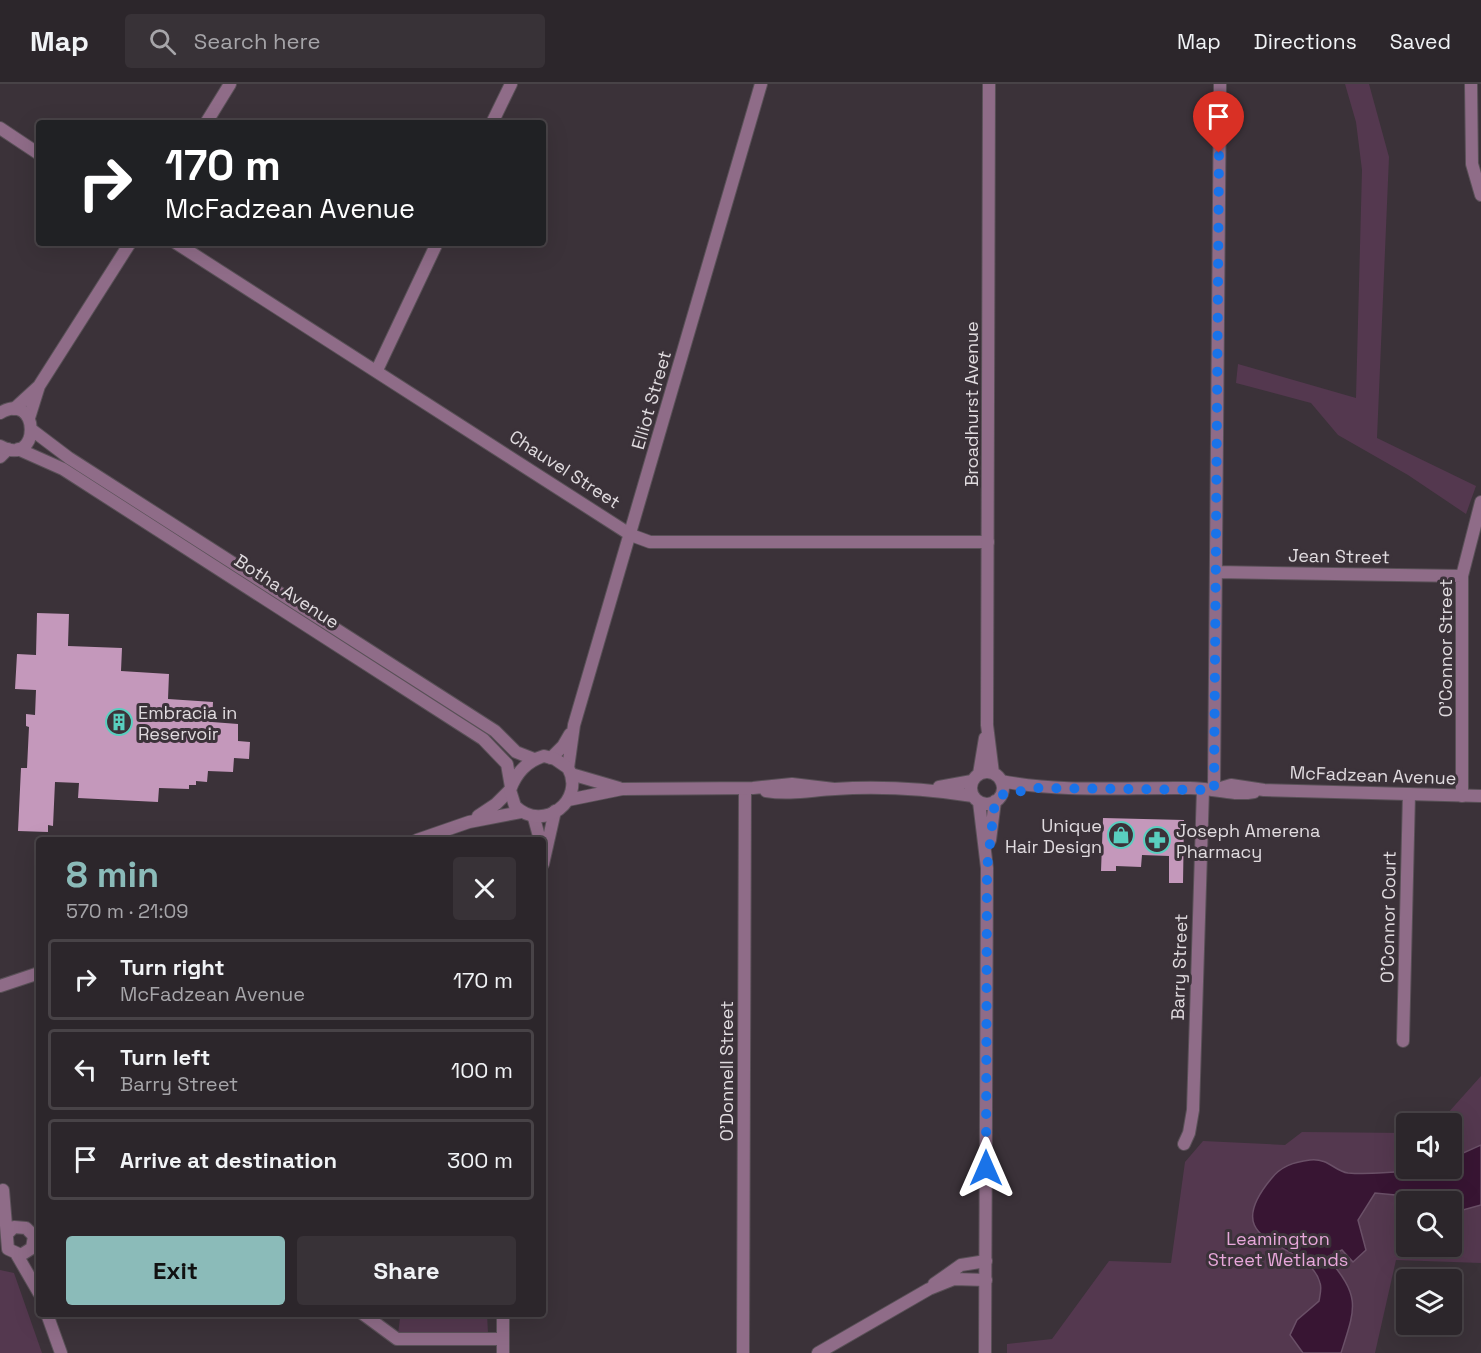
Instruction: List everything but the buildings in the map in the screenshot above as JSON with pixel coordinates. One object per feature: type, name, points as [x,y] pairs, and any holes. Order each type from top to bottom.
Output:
[{"type":"street","points":[[208,120],[230,84]]},
{"type":"street","points":[[493,120],[510,84]]},
{"type":"street","name":"Elliot Street","points":[[551,758],[563,746],[574,725],[761,84]]},
{"type":"street","name":"Broadhurst Avenue","points":[[989,84],[987,725],[997,777],[998,798]]},
{"type":"street","name":"Barry Street","points":[[1184,1144],[1193,1110],[1216,572],[1220,84]]},
{"type":"street","points":[[1471,84],[1472,164],[1481,195]]},
{"type":"street","points":[[0,128],[36,152]]},
{"type":"street","points":[[6,450],[28,442],[39,386],[128,246]]},
{"type":"street","name":"Chauvel Street","points":[[181,246],[631,535],[650,542],[988,542]]},
{"type":"street","points":[[377,370],[436,246]]},
{"type":"street","points":[[4,411],[39,386]]},
{"type":"street","name":"Botha Avenue","points":[[4,411],[31,424],[69,458],[164,526],[407,682],[495,730],[516,752],[534,759]]},
{"type":"street","name":"Botha Avenue","points":[[6,450],[63,469],[164,526]]},
{"type":"street","name":"O'Connor Street","points":[[1462,796],[1462,576],[1481,502]]},
{"type":"street","name":"Jean Street","points":[[1216,572],[1462,576]]},
{"type":"street","name":"Botha Avenue","points":[[407,682],[496,750],[507,764],[511,788]]},
{"type":"street","name":"Elliot Street","points":[[570,771],[574,725]]},
{"type":"street","name":"Broadhurst Avenue","points":[[976,799],[976,777],[987,725]]},
{"type":"street","points":[[469,822],[496,804],[511,788],[523,768],[534,759],[551,758],[570,771],[622,789]]},
{"type":"street","points":[[568,800],[572,788],[570,771]]},
{"type":"street","points":[[932,789],[976,777]]},
{"type":"street","name":"McFadzean Avenue","points":[[976,777],[997,777],[1038,788]]},
{"type":"street","points":[[511,788],[515,806],[521,812],[534,818],[555,811],[568,800],[622,789],[749,789],[792,784],[834,789],[932,789],[976,799],[987,868]]},
{"type":"street","name":"McFadzean Avenue","points":[[976,799],[998,798],[1038,788],[1208,789],[1231,785],[1264,790],[1481,796]]},
{"type":"street","name":"O'Donnell Street","points":[[743,1353],[749,789]]},
{"type":"street","name":"O'Connor Court","points":[[1403,1041],[1409,794]]},
{"type":"street","points":[[985,1353],[987,868],[998,798]]},
{"type":"street","points":[[546,851],[555,811]]},
{"type":"street","points":[[426,837],[469,822],[521,812]]},
{"type":"street","points":[[534,818],[539,837]]},
{"type":"street","points":[[0,987],[36,974]]},
{"type":"street","points":[[1,1186],[34,1236],[36,1259]]},
{"type":"street","points":[[1,1186],[5,1238],[9,1253],[36,1287]]},
{"type":"street","points":[[5,1238],[14,1227],[30,1228]]},
{"type":"street","points":[[9,1253],[25,1254],[35,1244]]},
{"type":"street","points":[[929,1288],[945,1274],[961,1265],[986,1261]]},
{"type":"street","points":[[818,1353],[929,1288],[954,1279],[986,1280]]},
{"type":"street","points":[[48,1317],[61,1353]]},
{"type":"street","points":[[367,1317],[397,1339],[503,1339]]},
{"type":"street","points":[[503,1317],[503,1353]]},
{"type":"green space","points":[[1345,84],[1369,84],[1389,157],[1377,438],[1476,486],[1466,514],[1408,475],[1338,435],[1311,403],[1236,383],[1238,364],[1356,398],[1362,170],[1356,122]]},
{"type":"green space","name":"Leamington Street Wetlands","points":[[1481,1076],[1481,1263],[1396,1260],[1375,1353],[1007,1353],[1007,1344],[1052,1339],[1109,1261],[1171,1263],[1185,1162],[1203,1141],[1285,1145],[1302,1132],[1396,1133],[1396,1179],[1462,1179],[1462,1113],[1448,1113]]},
{"type":"green space","points":[[0,1270],[14,1273],[42,1353],[0,1353]]},
{"type":"green space","points":[[487,1317],[488,1333],[398,1334],[400,1318]]},
{"type":"shaded area","points":[[1481,1145],[1481,1205],[1462,1210],[1462,1191],[1396,1191],[1396,1195],[1375,1193],[1358,1220],[1366,1250],[1353,1262],[1342,1250],[1327,1257],[1346,1282],[1352,1302],[1350,1324],[1341,1353],[1303,1353],[1290,1335],[1297,1320],[1319,1301],[1321,1285],[1312,1269],[1300,1258],[1270,1241],[1258,1231],[1253,1219],[1256,1202],[1271,1179],[1288,1165],[1317,1160],[1348,1173],[1396,1171],[1396,1179],[1462,1179],[1462,1154]]},
{"type":"place","name":"Embracia in Reservoir","points":[[119,722]]},
{"type":"place","name":"Unique Hair Design","points":[[1121,835]]},
{"type":"place","name":"Joseph Amerena Pharmacy","points":[[1157,840]]},
{"type":"route","points":[[986,1168],[987,868],[995,801],[1001,795],[1038,788],[1214,790],[1219,153]]}]
